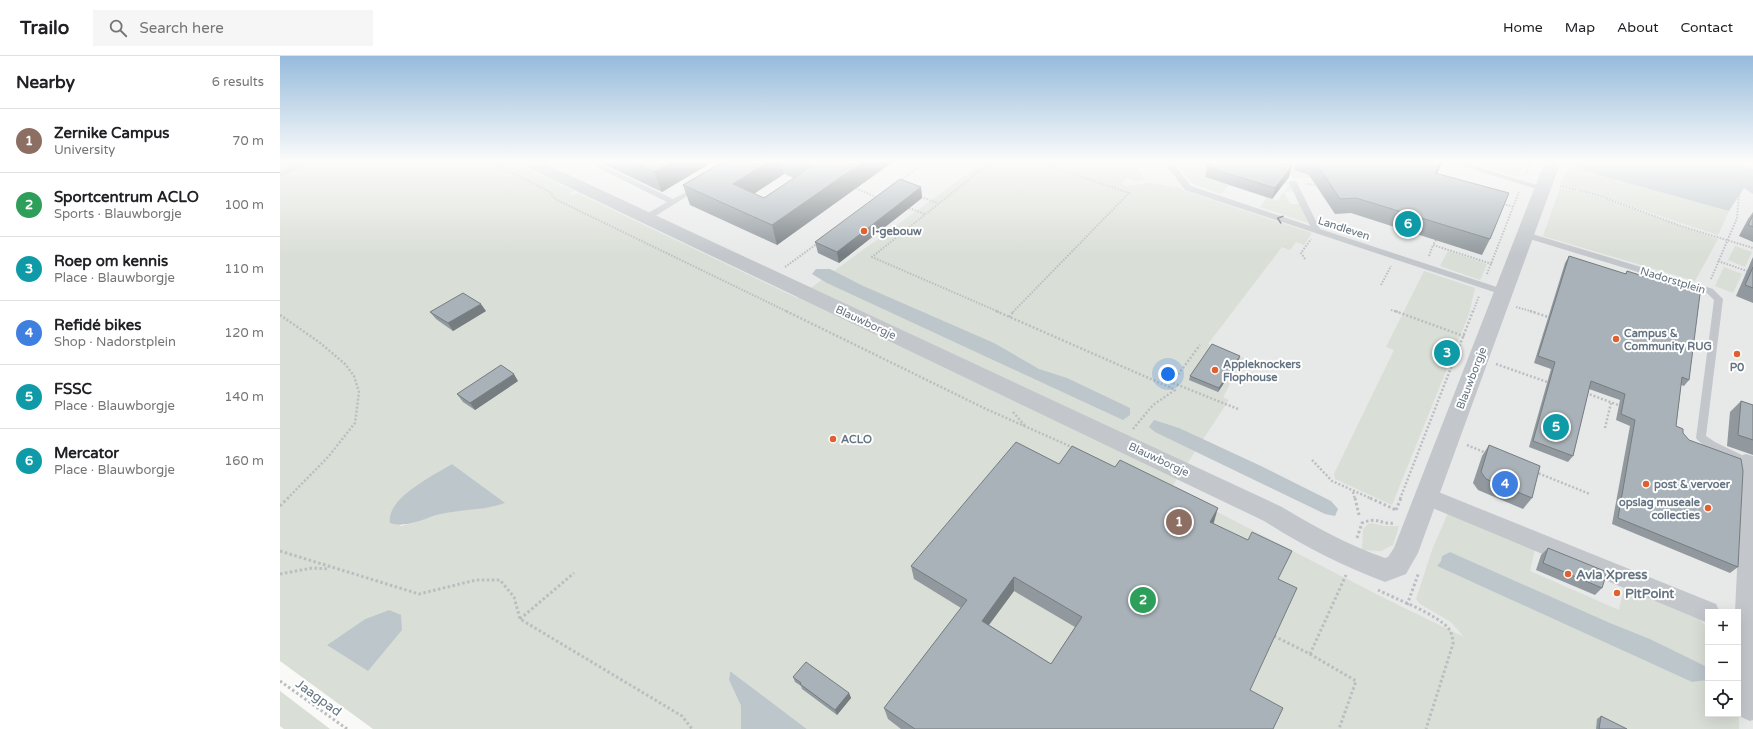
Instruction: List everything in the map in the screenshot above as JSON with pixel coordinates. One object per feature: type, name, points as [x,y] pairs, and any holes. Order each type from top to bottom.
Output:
[{"type":"street","name":"Blauwborgje","points":[[592,192],[1273,514],[1317,540],[1377,568],[1392,569],[1400,562],[1508,299],[1526,235],[1548,192]]},
{"type":"street","name":"Nadorstplein","points":[[1746,462],[1746,470],[1753,487],[1742,626],[1751,710]]},
{"type":"street","points":[[1426,496],[1705,611]]},
{"type":"lane","points":[[653,192],[673,202]]},
{"type":"lane","name":"Landleven","points":[[1201,192],[1483,285],[1508,299]]},
{"type":"lane","points":[[1297,192],[1317,231]]},
{"type":"lane","points":[[646,218],[688,193]]},
{"type":"lane","name":"Nadorstplein","points":[[1526,235],[1710,291],[1719,299],[1701,438],[1711,445],[1746,462]]},
{"type":"path","points":[[550,192],[555,199],[986,409],[1081,451]]},
{"type":"path","points":[[866,192],[878,198]]},
{"type":"path","points":[[952,192],[872,257],[1175,390],[1153,405],[1129,433]]},
{"type":"path","points":[[1009,317],[1129,193],[1127,192]]},
{"type":"path","points":[[1396,510],[1465,336],[1519,192]]},
{"type":"path","points":[[1582,192],[1597,195],[1684,227],[1753,248]]},
{"type":"path","points":[[1710,291],[1709,284],[1737,218],[1739,192]]},
{"type":"path","points":[[913,193],[938,203]]},
{"type":"path","points":[[872,202],[883,194]]},
{"type":"path","points":[[1502,204],[1514,208]]},
{"type":"path","points":[[909,208],[925,214]]},
{"type":"path","points":[[1305,259],[1301,252],[1317,231]]},
{"type":"path","points":[[772,277],[823,238]]},
{"type":"path","points":[[1436,240],[1434,245],[1498,266]]},
{"type":"path","points":[[1381,285],[1396,257]]},
{"type":"path","points":[[1718,261],[1747,271]]},
{"type":"path","points":[[1508,299],[1548,317]]},
{"type":"path","points":[[1391,310],[1465,336]]},
{"type":"path","points":[[280,315],[319,342],[345,364],[354,376],[359,392],[355,423],[328,457],[280,506]]},
{"type":"path","points":[[1169,387],[1200,345]]},
{"type":"path","points":[[1494,363],[1556,385]]},
{"type":"path","points":[[1173,383],[1238,409]]},
{"type":"path","points":[[1585,393],[1625,408]]},
{"type":"path","points":[[1605,428],[1611,402]]},
{"type":"path","points":[[1464,444],[1494,456]]},
{"type":"path","points":[[1312,460],[1332,481],[1353,492],[1402,513]]},
{"type":"path","points":[[1531,471],[1590,494]]},
{"type":"path","points":[[1353,492],[1360,515]]},
{"type":"path","points":[[280,551],[419,594],[476,580],[500,580],[514,597],[520,619],[682,716],[692,729]]},
{"type":"path","points":[[280,574],[312,568],[338,570]]},
{"type":"path","points":[[520,619],[574,573]]},
{"type":"path","points":[[1310,654],[1346,575]]},
{"type":"path","points":[[1407,605],[1442,622],[1448,627],[1453,638],[1453,644],[1426,729]]},
{"type":"path","points":[[1274,636],[1356,680],[1339,729]]},
{"type":"path","name":"Jaagpad","points":[[280,681],[347,729]]},
{"type":"shaded area","name":"ACLO","points":[[280,192],[1753,192],[1753,729],[878,729],[280,280]]},
{"type":"shaded area","name":"ACLO","points":[[280,192],[570,192],[569,193],[572,196],[577,193],[797,298],[942,192],[1190,192],[1312,233],[1304,245],[1296,242],[1290,250],[1282,247],[1208,344],[1244,358],[1223,397],[1229,400],[1171,488],[1380,596],[1464,637],[1451,622],[1420,604],[1416,599],[1432,550],[1448,513],[1535,549],[1530,571],[1619,610],[1624,587],[1698,617],[1705,625],[1705,666],[1650,639],[1610,623],[1450,552],[1442,556],[1441,561],[1437,566],[1692,682],[1705,680],[1705,717],[1739,717],[1739,729],[807,729],[730,671],[729,680],[741,706],[741,729],[373,729],[280,661]],"holes":[[[452,464],[504,503],[445,513],[400,526]],[[389,610],[327,645],[365,619]]]},
{"type":"shaded area","points":[[1284,192],[1290,204],[1300,204],[1308,223],[1260,207],[1267,198],[1277,201]]},
{"type":"shaded area","points":[[1558,192],[1580,192],[1596,196],[1718,239],[1695,281],[1543,236]]},
{"type":"shaded area","points":[[1588,192],[1662,192],[1729,211],[1718,235]]},
{"type":"shaded area","points":[[1662,192],[1741,192],[1729,211]]},
{"type":"shaded area","points":[[1735,246],[1752,252],[1745,267],[1728,260]]},
{"type":"shaded area","points":[[1448,251],[1487,264],[1480,280],[1440,266]]},
{"type":"shaded area","points":[[1724,267],[1742,274],[1733,293],[1715,286]]},
{"type":"shaded area","points":[[816,269],[830,269],[861,285],[994,343],[1039,369],[1067,378],[1130,408],[1130,415],[1123,420],[827,283],[812,274]]},
{"type":"shaded area","points":[[1424,271],[1475,288],[1469,314],[1392,505],[1335,479],[1334,474],[1394,350],[1386,347]]},
{"type":"shaded area","points":[[1154,420],[1179,428],[1261,466],[1331,501],[1338,509],[1335,516],[1325,514],[1155,432],[1149,427]]},
{"type":"shaded area","points":[[452,464],[505,503],[491,507],[439,515],[412,523],[390,523],[391,514],[395,505],[403,497],[423,481]]},
{"type":"shaded area","points":[[1372,523],[1384,526],[1399,526],[1393,545],[1381,551],[1362,550],[1363,529],[1368,524]]},
{"type":"shaded area","points":[[1450,552],[1610,623],[1650,639],[1705,666],[1705,680],[1692,682],[1437,566],[1441,561],[1442,556]]},
{"type":"shaded area","points":[[389,610],[401,615],[402,630],[368,671],[327,645],[365,619]]},
{"type":"shaded area","points":[[730,671],[807,729],[741,729],[741,706],[729,680]]},
{"type":"shaded area","points":[[280,691],[330,729],[284,729],[280,726]]},
{"type":"building","points":[[699,192],[752,192],[764,198],[772,192],[819,192],[772,225]]},
{"type":"building","points":[[882,192],[914,192],[837,252],[815,242]]},
{"type":"building","points":[[1336,192],[1509,193],[1490,239],[1356,198],[1340,199]]},
{"type":"building","points":[[1753,215],[1753,227],[1748,225]]},
{"type":"building","points":[[1569,256],[1626,274],[1627,271],[1700,294],[1689,380],[1682,377],[1676,426],[1683,429],[1683,433],[1689,440],[1741,459],[1743,471],[1738,567],[1618,518],[1635,420],[1621,414],[1625,394],[1591,381],[1573,456],[1533,441],[1555,362],[1538,356]]},
{"type":"building","points":[[1753,267],[1753,288],[1745,285]]},
{"type":"building","points":[[463,293],[481,304],[448,323],[430,312]]},
{"type":"building","name":"Appleknockers Flophouse","points":[[1212,344],[1240,356],[1219,388],[1190,376]]},
{"type":"building","points":[[501,365],[514,374],[470,403],[457,394]]},
{"type":"building","points":[[1741,401],[1753,405],[1753,440],[1738,435]]},
{"type":"building","points":[[1016,442],[1059,464],[1072,446],[1115,467],[1120,460],[1218,508],[1210,522],[1248,540],[1252,532],[1292,551],[1278,579],[1297,588],[1250,690],[1283,708],[1273,729],[915,729],[884,708],[967,600],[911,566]],"holes":[[[1014,577],[1082,617],[1051,664],[982,621]]]},
{"type":"building","points":[[1489,445],[1540,466],[1532,498],[1486,479],[1481,472]]},
{"type":"building","points":[[1548,548],[1607,572],[1602,588],[1543,563]]},
{"type":"building","points":[[806,662],[849,693],[835,710],[793,677]]},
{"type":"building","points":[[1601,716],[1627,729],[1599,729]]},
{"type":"place","name":"Mercator","points":[[1408,224]]},
{"type":"place","name":"I-gebouw","points":[[864,231]]},
{"type":"place","name":"Campus & Community RUG","points":[[1616,339]]},
{"type":"place","name":"Roep om kennis","points":[[1447,353]]},
{"type":"place","name":"P0","points":[[1737,354]]},
{"type":"place","name":"Appleknockers Flophouse","points":[[1215,370]]},
{"type":"place","name":"FSSC","points":[[1556,427]]},
{"type":"place","name":"ACLO","points":[[833,439]]},
{"type":"place","name":"Refidé bikes","points":[[1505,484]]},
{"type":"place","name":"post & vervoer","points":[[1646,484]]},
{"type":"place","name":"opslag museale collecties","points":[[1708,508]]},
{"type":"place","name":"Zernike Campus","points":[[1179,522]]},
{"type":"place","name":"Avia Xpress","points":[[1568,574]]},
{"type":"place","name":"PitPoint","points":[[1617,593]]},
{"type":"place","name":"Sportcentrum ACLO","points":[[1143,600]]}]
